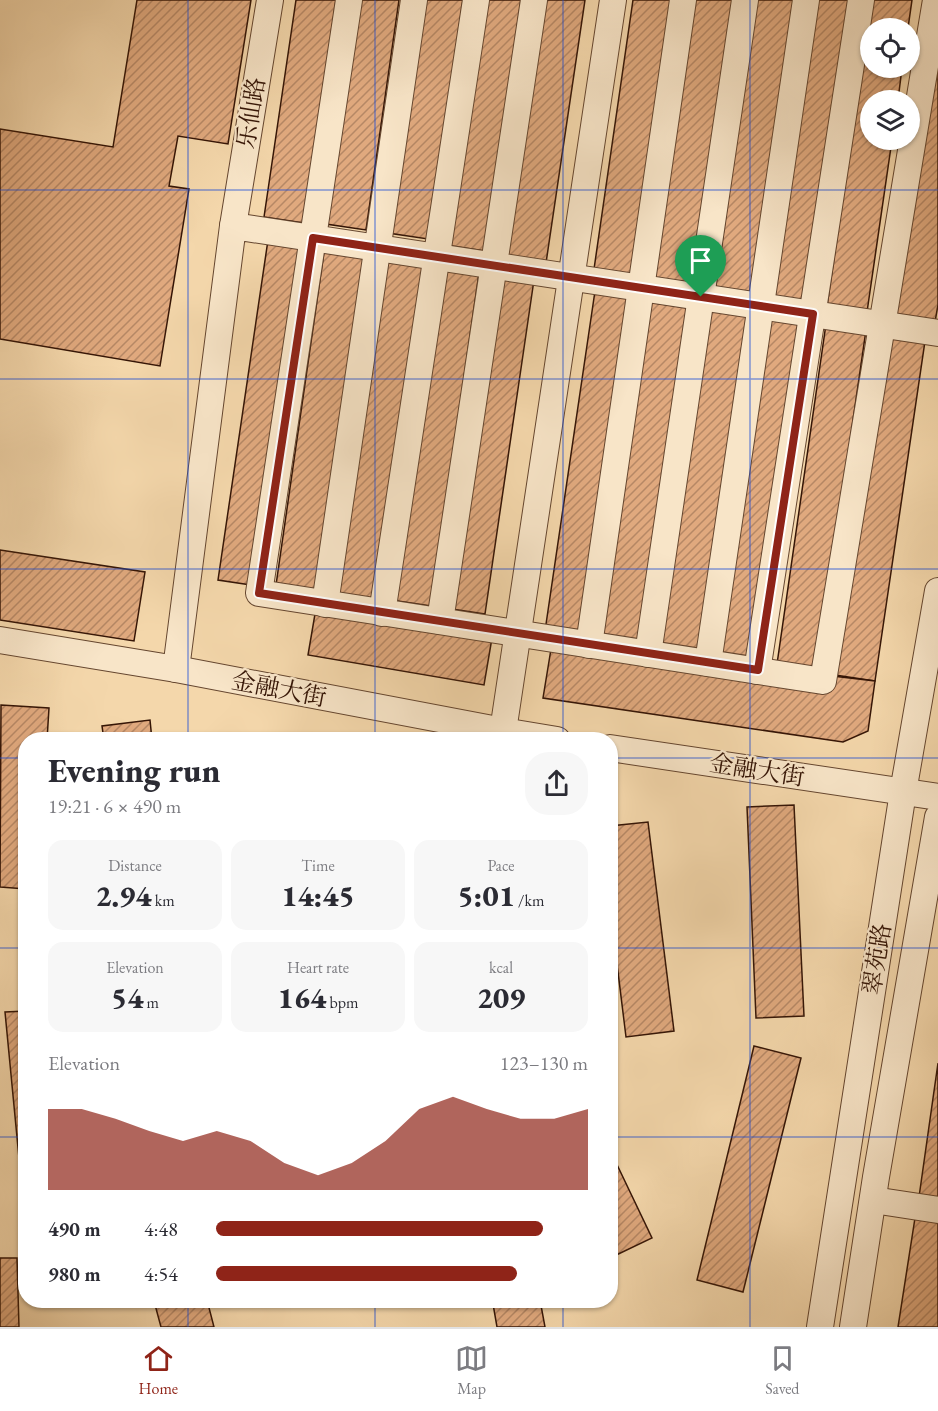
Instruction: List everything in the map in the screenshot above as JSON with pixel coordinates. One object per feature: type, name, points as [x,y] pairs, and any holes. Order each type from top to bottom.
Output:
[{"type":"street","name":"乐仙路","points":[[176,669],[233,226],[270,0]]},
{"type":"street","points":[[349,0],[259,593],[823,681],[936,0]]},
{"type":"street","points":[[325,604],[414,0]]},
{"type":"street","points":[[382,613],[476,0]]},
{"type":"street","points":[[440,621],[534,0]]},
{"type":"street","points":[[503,731],[613,0]]},
{"type":"street","points":[[588,645],[682,0]]},
{"type":"street","points":[[648,654],[745,0]]},
{"type":"street","points":[[708,663],[806,0]]},
{"type":"street","points":[[758,670],[861,0]]},
{"type":"street","points":[[233,226],[938,333]]},
{"type":"street","name":"翠苑路","points":[[820,1327],[903,792],[938,591]]},
{"type":"street","name":"金融大街","points":[[0,640],[176,669],[509,732]]},
{"type":"street","name":"金融大街","points":[[618,749],[938,797]]},
{"type":"street","name":"翠苑路","points":[[853,1327],[938,817]]},
{"type":"street","points":[[873,1200],[938,1210]]},
{"type":"building","points":[[137,0],[251,0],[228,144],[178,136],[169,186],[189,189],[160,366],[0,339],[0,129],[113,147]]},
{"type":"building","points":[[296,0],[336,0],[304,223],[264,217]]},
{"type":"building","points":[[359,0],[399,0],[366,230],[326,224]]},
{"type":"building","points":[[422,0],[463,0],[428,239],[388,233]]},
{"type":"building","points":[[481,0],[521,0],[485,251],[445,245]]},
{"type":"building","points":[[544,0],[585,0],[546,263],[507,257]]},
{"type":"building","points":[[633,0],[674,0],[633,282],[593,276]]},
{"type":"building","points":[[694,0],[735,0],[693,290],[653,283]]},
{"type":"building","points":[[757,0],[798,0],[755,297],[715,291]]},
{"type":"building","points":[[815,0],[856,0],[812,302],[772,296]]},
{"type":"building","points":[[872,0],[912,0],[909,18],[869,18]]},
{"type":"building","points":[[938,24],[938,305],[935,322],[895,317]]},
{"type":"building","points":[[861,78],[901,78],[899,90],[860,90],[860,150],[891,150],[867,312],[827,306]]},
{"type":"building","points":[[268,240],[308,246],[258,586],[218,580]]},
{"type":"building","points":[[325,245],[365,251],[316,591],[276,585]]},
{"type":"building","points":[[384,255],[424,260],[374,601],[335,595]]},
{"type":"building","points":[[440,260],[480,266],[431,606],[391,600]]},
{"type":"building","points":[[495,268],[535,273],[485,614],[445,608]]},
{"type":"building","points":[[595,291],[634,297],[584,637],[545,631]]},
{"type":"building","points":[[648,302],[688,308],[638,649],[598,642]]},
{"type":"building","points":[[711,310],[750,316],[701,656],[661,650]]},
{"type":"building","points":[[765,318],[805,324],[755,664],[716,658]]},
{"type":"building","points":[[826,324],[866,330],[817,670],[777,664]]},
{"type":"building","points":[[885,334],[925,341],[875,681],[835,675]]},
{"type":"building","points":[[0,550],[145,572],[134,641],[0,620]]},
{"type":"building","points":[[316,608],[492,638],[484,685],[308,655]]},
{"type":"building","points":[[552,643],[875,681],[868,731],[843,742],[543,698]]},
{"type":"building","points":[[1,705],[49,708],[48,732],[18,732],[18,888],[0,887]]},
{"type":"building","points":[[150,720],[151,732],[103,732],[102,726]]},
{"type":"building","points":[[794,805],[804,1016],[756,1018],[747,807]]},
{"type":"building","points":[[648,822],[674,1031],[626,1037],[618,972],[618,825]]},
{"type":"building","points":[[18,1011],[18,1148],[5,1012]]},
{"type":"building","points":[[754,1046],[801,1058],[743,1292],[697,1280]]},
{"type":"building","points":[[938,1063],[938,1200],[919,1197]]},
{"type":"building","points":[[618,1167],[652,1238],[618,1254]]},
{"type":"building","points":[[915,1218],[938,1221],[938,1327],[898,1327]]},
{"type":"building","points":[[0,1258],[17,1258],[19,1327],[0,1327]]},
{"type":"building","points":[[156,1308],[209,1308],[214,1327],[161,1327]]},
{"type":"building","points":[[494,1308],[541,1308],[545,1327],[497,1327]]},
{"type":"route","points":[[313,238],[701,297],[813,314],[758,670],[259,593],[313,238]]}]
